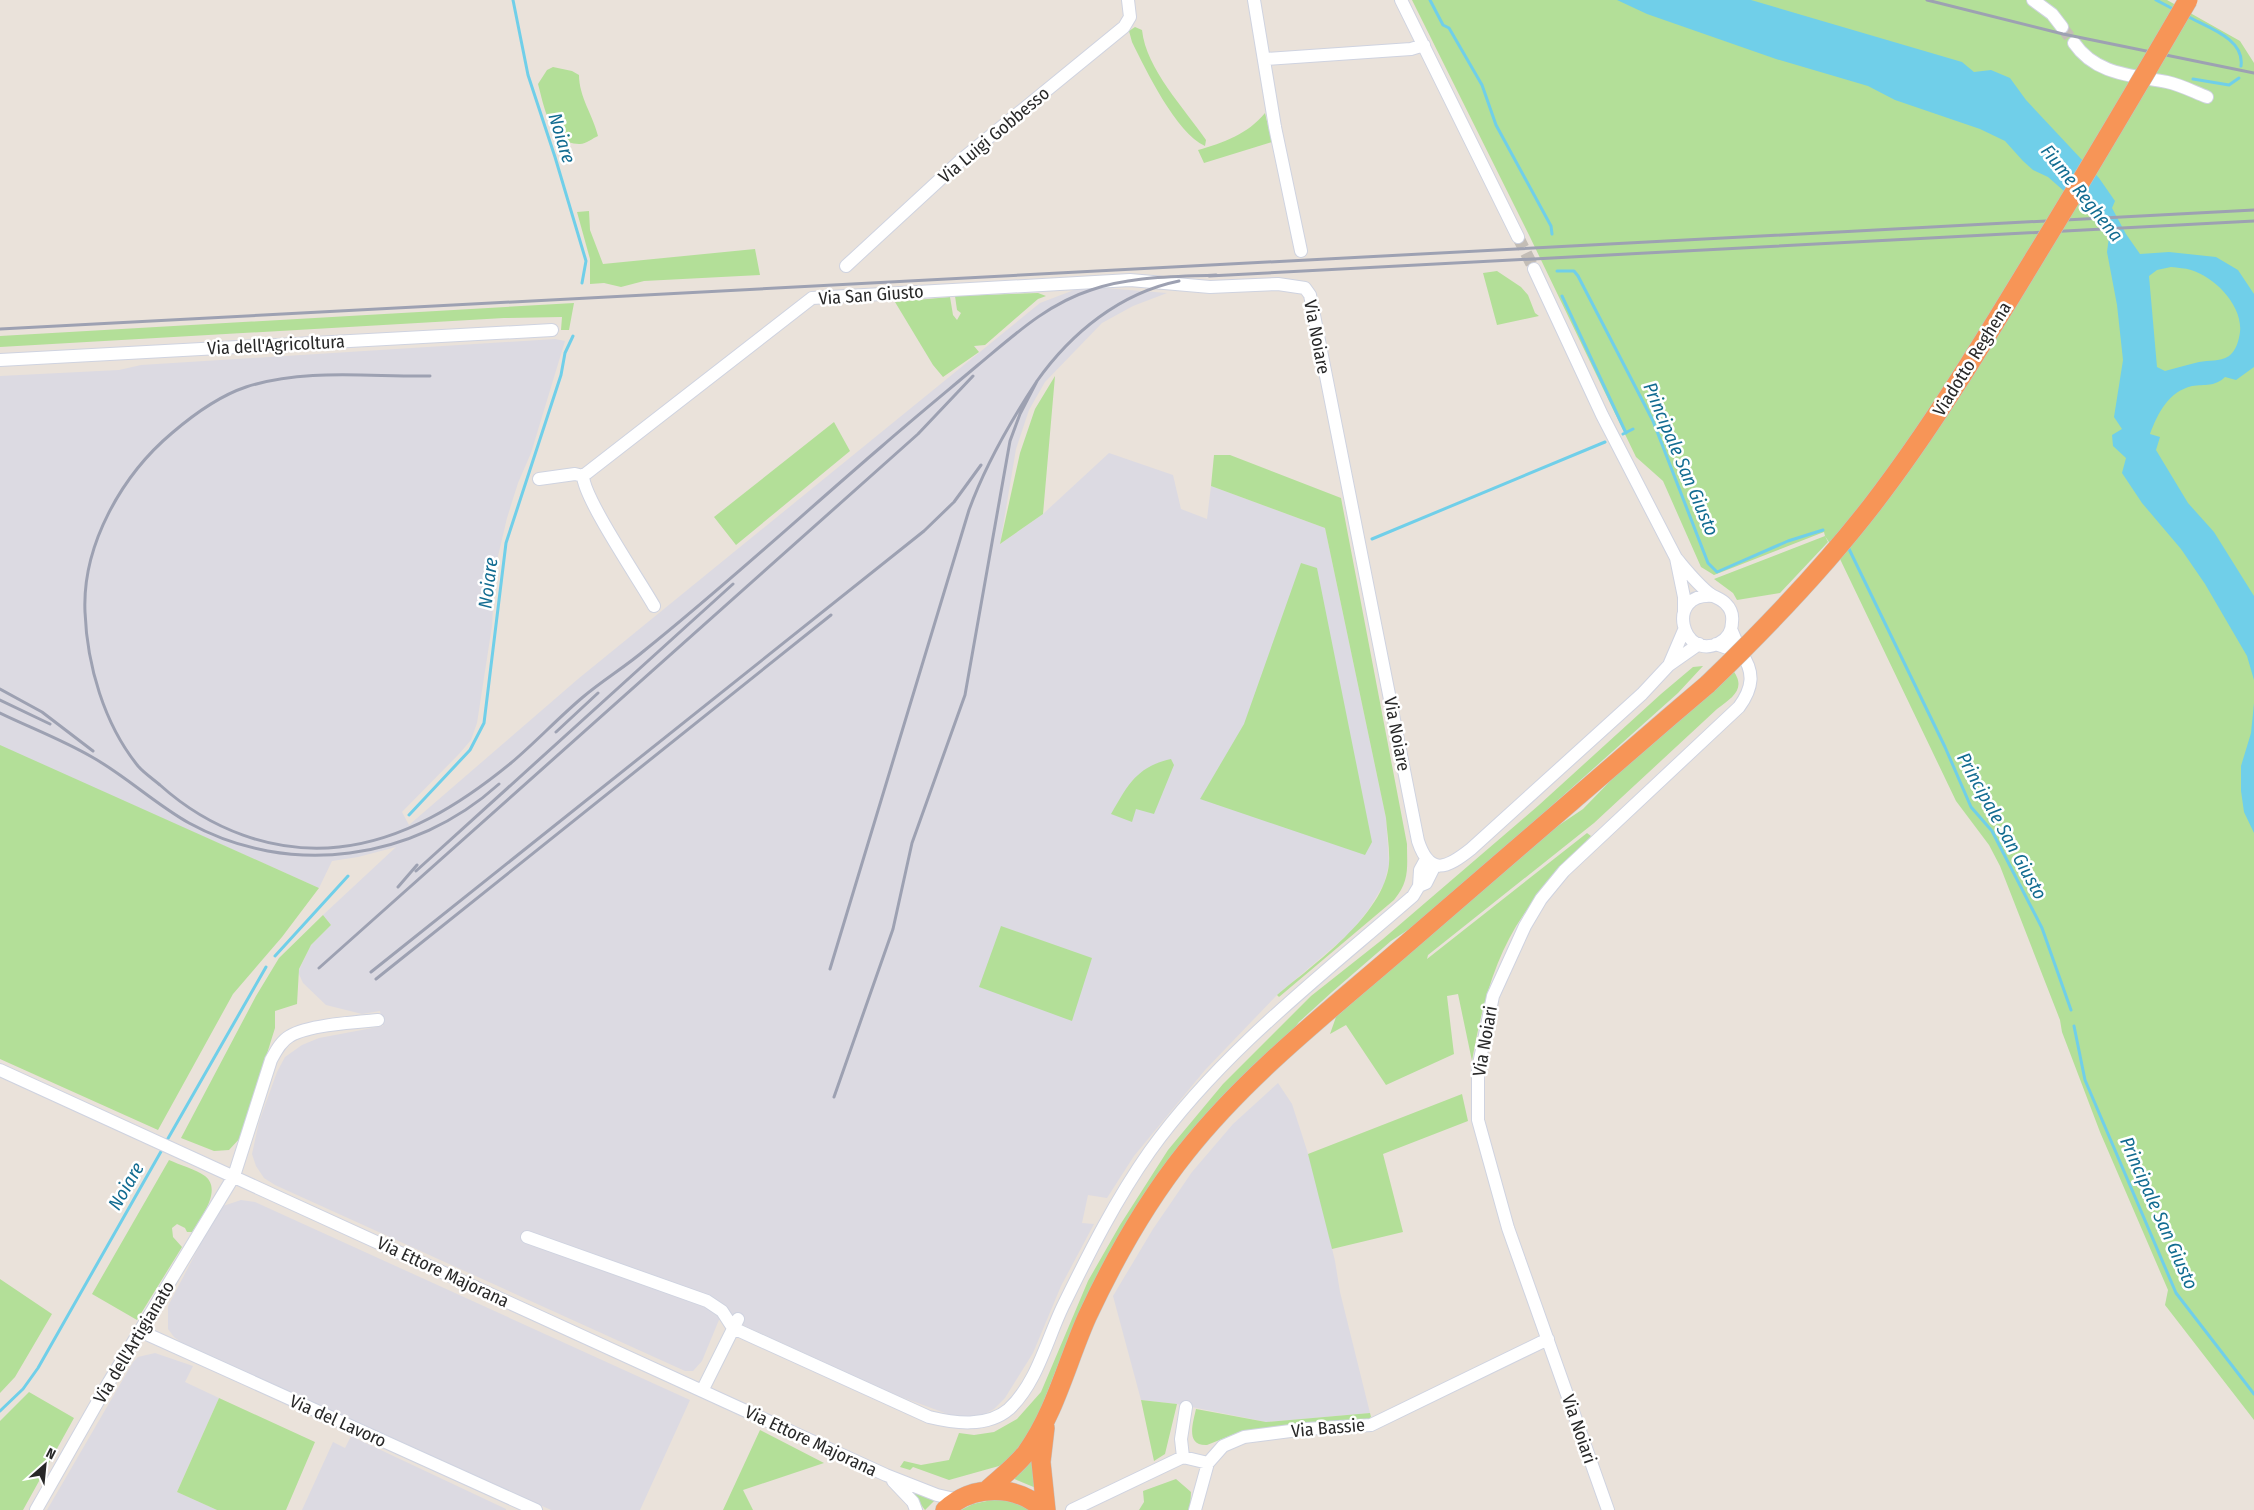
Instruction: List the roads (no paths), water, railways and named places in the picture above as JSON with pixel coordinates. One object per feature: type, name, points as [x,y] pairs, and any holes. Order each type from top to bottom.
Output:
[{"type":"highway","name":"Viadotto Reghena","points":[[1049,1412],[1087,1319],[1124,1244],[1173,1169],[1212,1120],[1261,1071],[1332,1008],[1708,684],[1764,630],[1805,586],[1860,520],[1908,457],[2005,307],[2188,0]]},
{"type":"highway","points":[[952,1505],[986,1491],[1025,1454],[1049,1412]]},
{"type":"highway","points":[[1045,1510],[1041,1462],[1049,1412]]},
{"type":"highway","points":[[986,1491],[1003,1491],[1018,1494],[1045,1510]]},
{"type":"street","name":"Via Luigi Gobbesso","points":[[846,266],[960,162],[1124,27],[1130,16],[1128,0]]},
{"type":"street","points":[[1254,0],[1276,127],[1301,251]]},
{"type":"street","points":[[1401,0],[1518,237]]},
{"type":"street","points":[[2033,0],[2052,14],[2062,27]]},
{"type":"street","points":[[2074,43],[2081,53],[2105,70],[2167,82],[2207,97]]},
{"type":"street","points":[[1265,59],[1411,49],[1424,45]]},
{"type":"street","points":[[1534,269],[1602,415],[1676,558],[1694,579],[1712,596],[1726,604],[1730,610],[1732,618],[1731,630],[1724,640],[1716,644]]},
{"type":"street","name":"Via San Giusto","points":[[582,476],[812,298],[1130,280],[1210,287],[1278,284],[1301,287],[1308,290]]},
{"type":"street","name":"Via Noiare","points":[[1308,290],[1418,841],[1431,862]]},
{"type":"street","name":"Via dell'Agricoltura","points":[[0,360],[552,330]]},
{"type":"street","points":[[538,479],[575,474],[582,476],[583,484],[654,606]]},
{"type":"street","points":[[1668,665],[1684,630],[1684,597],[1676,558]]},
{"type":"street","points":[[1684,611],[1687,605],[1699,597],[1712,596]]},
{"type":"street","points":[[1684,630],[1688,636],[1699,644]]},
{"type":"street","name":"Via Noiari","points":[[1608,1510],[1508,1228],[1478,1120],[1478,1069],[1494,996],[1525,926],[1541,900],[1564,871],[1740,706],[1747,697],[1752,678],[1731,630]]},
{"type":"street","points":[[527,1237],[707,1301],[736,1323],[929,1417],[957,1423],[986,1420],[1008,1410],[1024,1389],[1038,1365],[1062,1308],[1094,1244],[1150,1151],[1203,1087],[1248,1040],[1295,996],[1413,896],[1419,886],[1420,870],[1431,862],[1452,864],[1471,850],[1642,694],[1668,665],[1699,644],[1716,644],[1742,653]]},
{"type":"street","name":"Via dell'Artigianato","points":[[36,1510],[234,1176],[271,1060],[281,1044],[291,1035],[334,1023],[378,1020]]},
{"type":"street","name":"Via Ettore Majorana","points":[[0,1070],[886,1475],[937,1494],[952,1505]]},
{"type":"street","points":[[702,1391],[736,1323]]},
{"type":"street","name":"Via del Lavoro","points":[[140,1332],[536,1510]]},
{"type":"street","name":"Via Bassie","points":[[1195,1510],[1208,1463],[1223,1446],[1244,1437],[1306,1429],[1371,1425],[1548,1339]]},
{"type":"street","points":[[1183,1457],[1181,1439],[1186,1407]]},
{"type":"street","points":[[1072,1510],[1183,1457],[1208,1463]]},
{"type":"street","name":"Via Ettore Majorana","points":[[886,1475],[913,1502],[916,1510]]},
{"type":"water","name":"Fiume Reghena","points":[[1617,0],[1751,0],[1962,62],[1974,72],[1991,70],[2010,78],[2026,100],[2099,178],[2115,201],[2112,208],[2126,234],[2140,254],[2169,252],[2216,257],[2238,270],[2254,294],[2254,367],[2236,380],[2225,377],[2214,384],[2192,386],[2176,393],[2160,411],[2150,434],[2160,437],[2156,450],[2188,503],[2214,532],[2254,596],[2254,680],[2247,656],[2205,584],[2181,549],[2142,503],[2122,473],[2126,458],[2113,446],[2112,435],[2122,429],[2114,417],[2123,360],[2117,305],[2107,252],[2109,237],[2081,206],[2048,177],[2033,170],[2005,141],[1980,129],[1895,100],[1868,86],[1776,59],[1647,14]],"holes":[[[2171,267],[2191,270],[2209,279],[2226,294],[2232,303],[2240,322],[2240,332],[2238,342],[2229,356],[2165,371],[2157,367],[2149,276],[2157,270]]]},
{"type":"water","points":[[2254,703],[2254,833],[2244,812],[2241,791],[2241,766],[2251,733]]},
{"type":"waterway","name":"Noiare","points":[[513,0],[528,75],[586,261],[582,283]]},
{"type":"waterway","name":"Principale San Giusto","points":[[1430,0],[1443,25],[1449,28],[1482,85],[1496,125],[1551,226],[1552,234]]},
{"type":"waterway","points":[[2156,0],[2175,10]]},
{"type":"waterway","points":[[2187,16],[2213,29],[2231,41],[2241,56],[2241,66]]},
{"type":"waterway","points":[[2193,79],[2229,85],[2239,78]]},
{"type":"waterway","name":"Principale San Giusto","points":[[1557,271],[1574,271],[1578,276],[1653,421],[1708,563],[1717,572],[1788,541],[1823,530]]},
{"type":"waterway","points":[[1562,296],[1626,433]]},
{"type":"waterway","name":"Noiare","points":[[409,815],[470,750],[484,723],[506,543],[561,375],[565,353],[573,336]]},
{"type":"waterway","points":[[1623,434],[1633,429]]},
{"type":"waterway","points":[[1372,539],[1605,442]]},
{"type":"waterway","name":"Principale San Giusto","points":[[1849,549],[1945,747],[1971,807],[1992,831],[2042,928],[2071,1010]]},
{"type":"waterway","name":"Noiare","points":[[275,956],[348,876]]},
{"type":"waterway","name":"Noiare","points":[[166,1142],[266,967]]},
{"type":"waterway","name":"Principale San Giusto","points":[[2074,1026],[2085,1080],[2176,1293],[2254,1394]]},
{"type":"waterway","name":"Noiare","points":[[0,1411],[23,1389],[38,1368],[163,1148]]},
{"type":"tunnel","points":[[2062,27],[2074,43]]},
{"type":"tunnel","points":[[1518,237],[1534,269]]},
{"type":"railway","points":[[1927,0],[2063,34],[2254,73]]},
{"type":"railway","points":[[0,329],[2254,210]]},
{"type":"railway","points":[[1209,276],[2254,221]]},
{"type":"railway","points":[[430,376],[314,375],[268,381],[236,391],[198,413],[154,450],[137,469],[109,513],[98,537],[90,562],[85,612],[89,653],[107,713],[126,749],[146,774],[179,801],[221,826],[266,842],[314,848],[339,847],[363,843],[386,837],[431,818],[452,806],[511,763],[583,697],[675,625],[905,426],[1004,343],[1045,312],[1075,296],[1106,285],[1153,278],[1216,275]]},
{"type":"railway","points":[[1037,381],[1050,363],[1081,331],[1117,305],[1157,287],[1179,281]]},
{"type":"railway","points":[[319,968],[918,434],[973,376]]},
{"type":"railway","points":[[830,969],[969,510],[999,443],[1037,381],[1020,414],[1010,441],[965,695],[912,843],[893,929],[834,1097]]},
{"type":"railway","points":[[371,972],[924,531],[954,502],[981,465]]},
{"type":"railway","points":[[416,871],[733,584]]},
{"type":"railway","points":[[376,979],[831,615]]},
{"type":"railway","points":[[0,689],[42,712],[93,751]]},
{"type":"railway","points":[[556,732],[598,693]]},
{"type":"railway","points":[[0,700],[50,724]]},
{"type":"railway","points":[[0,713],[92,757],[189,823],[228,840],[268,851],[309,855],[350,853],[390,845],[429,830],[465,810],[499,784]]},
{"type":"railway","points":[[398,887],[417,865]]}]
